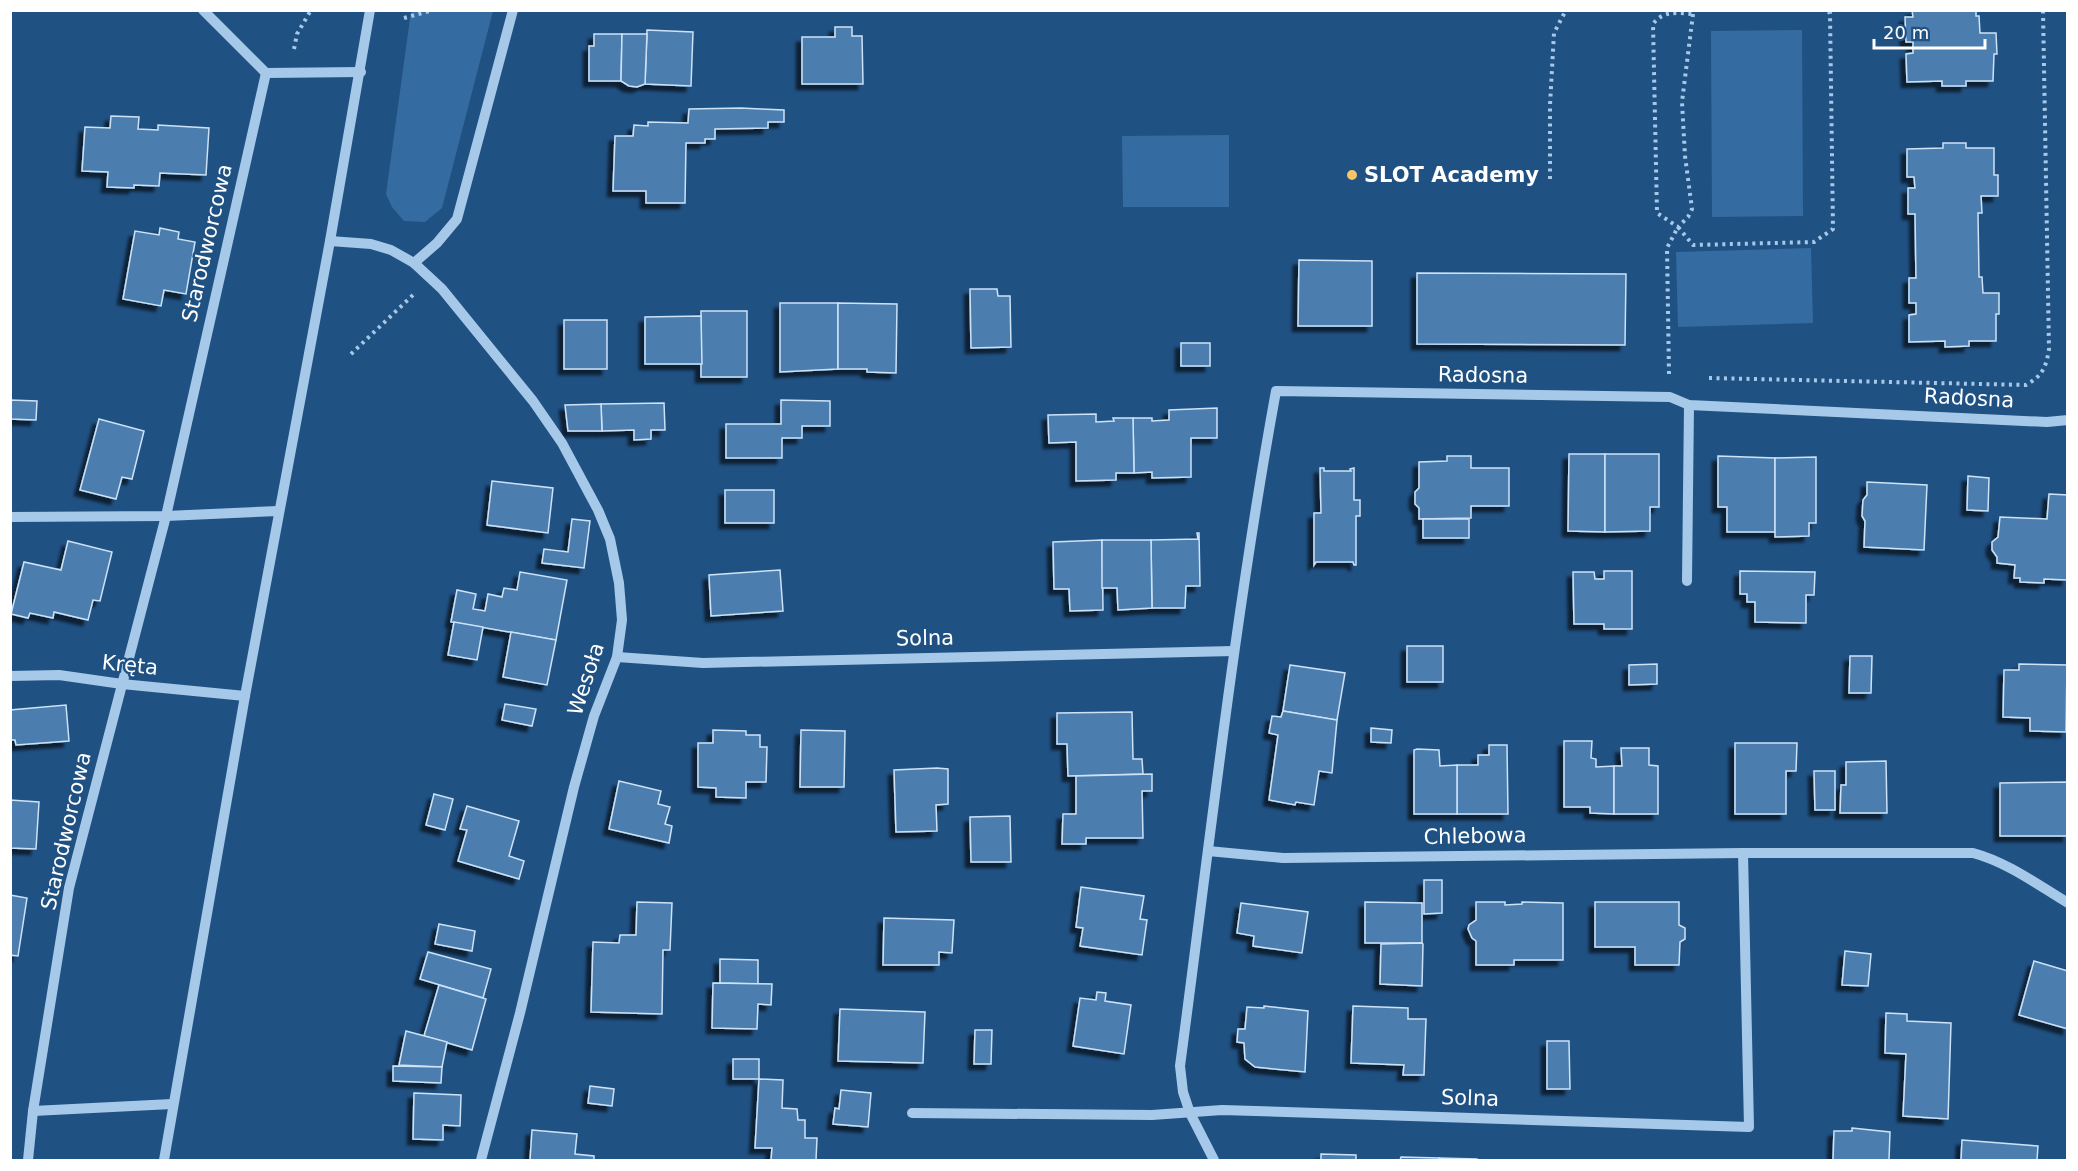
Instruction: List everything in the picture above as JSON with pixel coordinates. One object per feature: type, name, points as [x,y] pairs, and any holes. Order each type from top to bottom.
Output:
[{"type":"street","points":[[203,10],[266,72],[361,72]]},
{"type":"street","points":[[164,1161],[172,1104],[278,511],[330,241],[370,10]]},
{"type":"street","points":[[330,241],[371,244],[391,250],[414,263],[437,243],[457,219],[513,10]]},
{"type":"street","name":"Starodworcowa","points":[[28,1161],[33,1111],[69,888],[166,516],[266,72]]},
{"type":"street","name":"Wesoła","points":[[414,263],[442,290],[533,401],[561,443],[598,510],[610,539],[620,583],[622,620],[617,657],[594,716],[574,787],[520,1013],[481,1161]]},
{"type":"street","name":"Radosna","points":[[1234,651],[1257,497],[1276,391],[1670,397],[1689,405],[2047,422],[2067,420]]},
{"type":"street","points":[[1687,581],[1689,405]]},
{"type":"street","points":[[10,517],[166,516],[278,511]]},
{"type":"street","points":[[1214,1161],[1190,1113],[1183,1092],[1180,1066],[1234,651]]},
{"type":"street","name":"Solna","points":[[617,657],[703,663],[1234,651]]},
{"type":"street","name":"Kręta","points":[[10,676],[59,675],[122,684],[245,696]]},
{"type":"street","name":"Chlebowa","points":[[1208,851],[1283,858],[1973,853],[1988,857],[2067,903]]},
{"type":"street","name":"Solna","points":[[912,1113],[1152,1115],[1222,1110],[1749,1127],[1743,853]]},
{"type":"street","points":[[33,1111],[172,1104]]},
{"type":"path","points":[[294,50],[297,34],[311,10]]},
{"type":"path","points":[[404,18],[433,10]]},
{"type":"path","points":[[1550,179],[1550,105],[1554,33],[1566,10]]},
{"type":"path","points":[[1659,378],[1669,378],[1668,248],[1678,227],[1692,209],[1685,156],[1682,102],[1693,12],[1668,13],[1658,18],[1653,24],[1656,213],[1678,227],[1693,245],[1814,242],[1833,229],[1830,13],[1825,10]]},
{"type":"path","points":[[1705,378],[2026,385],[2039,378],[2047,362],[2049,349],[2043,10]]},
{"type":"path","points":[[351,354],[431,278]]},
{"type":"shaded area","points":[[411,11],[493,11],[442,208],[425,222],[404,221],[392,207],[386,194]]},
{"type":"shaded area","points":[[1802,30],[1803,216],[1712,217],[1711,31]]},
{"type":"shaded area","points":[[1229,135],[1229,207],[1123,207],[1122,136]]},
{"type":"shaded area","points":[[1811,248],[1813,323],[1678,327],[1676,252]]},
{"type":"building","points":[[1912,10],[1976,10],[1976,16],[1979,16],[1980,33],[1996,33],[1997,54],[1994,54],[1993,81],[1966,81],[1966,86],[1942,86],[1942,81],[1907,82],[1906,54],[1913,53],[1913,42],[1906,42],[1905,17],[1913,17]]},
{"type":"building","points":[[835,27],[852,27],[852,36],[862,36],[863,84],[802,84],[802,37],[835,37]]},
{"type":"building","points":[[647,30],[693,32],[691,86],[645,84]]},
{"type":"building","points":[[594,34],[622,34],[621,81],[589,81],[589,46],[594,46]]},
{"type":"building","points":[[622,34],[647,34],[645,84],[637,87],[629,86],[621,81]]},
{"type":"building","points":[[689,109],[784,110],[784,122],[768,122],[768,128],[715,129],[715,139],[705,139],[705,143],[686,143],[685,203],[646,203],[646,191],[613,191],[615,136],[633,136],[634,125],[648,126],[648,122],[688,123]]},
{"type":"building","points":[[111,116],[139,117],[138,129],[158,130],[158,125],[209,128],[206,175],[160,173],[159,186],[107,187],[108,172],[82,171],[85,127],[110,128]]},
{"type":"building","points":[[1943,143],[1966,143],[1966,148],[1994,148],[1994,175],[1998,175],[1998,196],[1981,196],[1982,213],[1978,213],[1979,277],[1982,277],[1983,293],[1999,293],[1996,341],[1969,341],[1969,346],[1945,347],[1945,341],[1909,342],[1909,315],[1916,314],[1916,303],[1909,303],[1909,278],[1916,278],[1915,214],[1908,214],[1908,188],[1915,188],[1914,177],[1907,177],[1907,149],[1943,148]]},
{"type":"building","points":[[160,228],[179,232],[178,239],[195,242],[186,294],[164,290],[161,306],[123,299],[135,231],[159,235]]},
{"type":"building","points":[[1299,260],[1372,261],[1372,326],[1298,326]]},
{"type":"building","points":[[1417,273],[1626,274],[1625,345],[1417,344]]},
{"type":"building","points":[[970,289],[997,289],[998,296],[1010,296],[1011,347],[971,348]]},
{"type":"building","points":[[780,303],[838,303],[838,369],[780,372]]},
{"type":"building","points":[[838,303],[897,304],[896,373],[867,372],[867,369],[838,369]]},
{"type":"building","points":[[701,311],[747,311],[747,377],[701,377]]},
{"type":"building","points":[[701,316],[702,364],[645,364],[645,317]]},
{"type":"building","points":[[564,320],[607,320],[607,369],[564,369]]},
{"type":"building","points":[[1181,343],[1210,343],[1210,366],[1181,366]]},
{"type":"building","points":[[10,400],[37,401],[36,420],[10,419]]},
{"type":"building","points":[[781,400],[830,401],[830,426],[802,426],[802,438],[782,438],[782,458],[726,458],[726,424],[781,424]]},
{"type":"building","points":[[664,403],[665,430],[651,430],[651,439],[634,440],[634,430],[602,431],[601,404]]},
{"type":"building","points":[[601,404],[602,431],[568,431],[565,405]]},
{"type":"building","points":[[1217,408],[1217,438],[1191,438],[1191,477],[1152,478],[1152,472],[1134,473],[1133,418],[1152,418],[1152,421],[1169,420],[1169,410]]},
{"type":"building","points":[[1096,414],[1096,422],[1114,421],[1113,418],[1133,418],[1134,473],[1116,473],[1116,480],[1076,481],[1076,442],[1049,443],[1048,415]]},
{"type":"building","points":[[99,419],[144,431],[132,479],[122,477],[116,499],[80,490]]},
{"type":"building","points":[[1569,454],[1605,454],[1605,532],[1568,531]]},
{"type":"building","points":[[1605,454],[1659,454],[1659,507],[1650,507],[1650,531],[1605,532]]},
{"type":"building","points":[[1447,456],[1471,456],[1471,468],[1509,468],[1509,506],[1471,506],[1471,518],[1419,519],[1415,492],[1419,488],[1419,462],[1447,461]]},
{"type":"building","points":[[1718,456],[1775,458],[1775,532],[1727,532],[1727,507],[1718,507]]},
{"type":"building","points":[[1816,457],[1816,523],[1809,523],[1809,536],[1775,537],[1775,458]]},
{"type":"building","points":[[1320,468],[1324,468],[1324,471],[1351,471],[1350,469],[1354,468],[1354,500],[1360,500],[1360,516],[1356,516],[1356,565],[1353,562],[1316,562],[1314,565],[1314,513],[1321,513]]},
{"type":"building","points":[[1968,476],[1989,478],[1988,511],[1967,510]]},
{"type":"building","points":[[492,481],[553,488],[548,533],[487,525]]},
{"type":"building","points":[[1867,482],[1927,485],[1924,550],[1864,547],[1865,521],[1862,516],[1863,500],[1867,495]]},
{"type":"building","points":[[725,490],[774,490],[774,523],[725,523]]},
{"type":"building","points":[[2049,494],[2068,495],[2067,580],[2044,579],[2044,583],[2020,582],[2020,578],[2014,578],[2015,565],[1997,563],[1997,557],[1992,550],[1992,542],[1998,537],[2000,517],[2047,519]]},
{"type":"building","points":[[572,519],[590,521],[584,568],[542,563],[544,549],[568,552]]},
{"type":"building","points":[[1423,519],[1469,519],[1469,538],[1423,538]]},
{"type":"building","points":[[1197,533],[1199,533],[1200,586],[1186,586],[1185,608],[1152,608],[1151,540],[1198,539]]},
{"type":"building","points":[[1102,540],[1103,610],[1070,611],[1069,589],[1054,589],[1053,542]]},
{"type":"building","points":[[1102,540],[1151,540],[1152,608],[1118,610],[1117,588],[1102,588]]},
{"type":"building","points":[[68,541],[112,552],[100,601],[93,600],[88,620],[54,612],[53,618],[30,613],[28,618],[11,614],[24,562],[61,570]]},
{"type":"building","points":[[780,570],[783,611],[711,616],[709,575]]},
{"type":"building","points":[[1604,571],[1632,571],[1632,629],[1604,629],[1604,624],[1574,624],[1573,572],[1594,572],[1595,579],[1604,579]]},
{"type":"building","points":[[1740,571],[1815,572],[1814,595],[1806,595],[1806,623],[1755,622],[1755,602],[1747,602],[1747,594],[1740,594]]},
{"type":"building","points":[[520,572],[567,580],[556,640],[451,622],[457,590],[476,594],[473,609],[485,611],[488,594],[502,597],[504,588],[517,590]]},
{"type":"building","points":[[454,622],[483,627],[477,660],[448,655]]},
{"type":"building","points":[[511,632],[556,640],[547,685],[503,677]]},
{"type":"building","points":[[1407,646],[1443,646],[1443,682],[1407,682]]},
{"type":"building","points":[[1850,656],[1872,656],[1871,693],[1849,693]]},
{"type":"building","points":[[1657,664],[1657,684],[1629,685],[1629,665]]},
{"type":"building","points":[[2019,664],[2067,665],[2066,732],[2030,731],[2030,718],[2003,717],[2004,670],[2019,670]]},
{"type":"building","points":[[1290,665],[1345,673],[1337,720],[1283,711]]},
{"type":"building","points":[[505,704],[536,709],[532,726],[502,720]]},
{"type":"building","points":[[66,705],[69,741],[16,745],[15,740],[10,740],[10,710]]},
{"type":"building","points":[[1283,711],[1337,720],[1332,773],[1319,771],[1314,805],[1296,802],[1295,805],[1269,800],[1278,735],[1269,733],[1272,716],[1281,717]]},
{"type":"building","points":[[1132,712],[1133,759],[1142,759],[1143,774],[1068,776],[1067,744],[1057,744],[1057,713]]},
{"type":"building","points":[[1371,728],[1392,730],[1391,743],[1371,742]]},
{"type":"building","points":[[713,730],[746,731],[746,735],[760,735],[760,747],[767,747],[766,782],[746,782],[746,798],[716,797],[716,788],[698,787],[698,743],[713,743]]},
{"type":"building","points":[[801,730],[845,731],[844,787],[800,787]]},
{"type":"building","points":[[1564,741],[1592,741],[1591,758],[1596,759],[1596,767],[1614,766],[1614,814],[1590,813],[1590,807],[1564,807]]},
{"type":"building","points":[[1735,743],[1797,743],[1796,771],[1786,771],[1786,814],[1735,814]]},
{"type":"building","points":[[1489,745],[1507,745],[1508,814],[1457,814],[1457,765],[1478,765],[1478,755],[1489,755]]},
{"type":"building","points":[[1621,748],[1649,748],[1649,765],[1658,766],[1658,814],[1614,814],[1614,766],[1622,766]]},
{"type":"building","points":[[1414,750],[1439,750],[1440,766],[1457,765],[1457,814],[1414,814]]},
{"type":"building","points":[[1886,761],[1887,813],[1840,813],[1841,785],[1846,785],[1846,762]]},
{"type":"building","points":[[948,769],[948,804],[936,805],[937,831],[896,832],[894,770]]},
{"type":"building","points":[[1814,771],[1835,771],[1835,810],[1815,810]]},
{"type":"building","points":[[1152,774],[1152,791],[1142,791],[1143,838],[1086,838],[1086,844],[1062,844],[1063,814],[1076,814],[1076,776]]},
{"type":"building","points":[[619,781],[661,791],[658,804],[670,807],[665,824],[672,826],[669,843],[609,829]]},
{"type":"building","points":[[2068,782],[2068,836],[2000,836],[2000,783]]},
{"type":"building","points":[[434,794],[453,799],[445,830],[426,825]]},
{"type":"building","points":[[10,800],[39,802],[36,849],[10,848]]},
{"type":"building","points":[[467,806],[519,821],[509,856],[524,861],[519,879],[458,861],[467,830],[460,829]]},
{"type":"building","points":[[1010,816],[1011,862],[971,862],[970,817]]},
{"type":"building","points":[[1424,880],[1442,880],[1442,913],[1424,914]]},
{"type":"building","points":[[1081,887],[1144,896],[1140,919],[1147,920],[1142,955],[1080,946],[1083,928],[1076,927]]},
{"type":"building","points":[[10,895],[27,898],[18,956],[10,955]]},
{"type":"building","points":[[637,902],[672,903],[670,950],[663,950],[662,1014],[591,1012],[593,942],[619,943],[620,935],[636,935]]},
{"type":"building","points":[[1365,902],[1422,903],[1422,943],[1365,943]]},
{"type":"building","points":[[1476,902],[1505,902],[1505,905],[1522,904],[1522,902],[1563,903],[1563,960],[1514,960],[1514,965],[1476,965],[1476,941],[1468,929],[1469,925],[1476,920]]},
{"type":"building","points":[[1595,902],[1679,902],[1679,925],[1685,928],[1685,939],[1680,942],[1679,965],[1635,965],[1635,947],[1595,947]]},
{"type":"building","points":[[1241,903],[1308,912],[1302,953],[1253,946],[1254,936],[1237,933]]},
{"type":"building","points":[[884,918],[954,920],[952,953],[939,952],[939,965],[883,965]]},
{"type":"building","points":[[439,924],[475,931],[472,951],[435,944]]},
{"type":"building","points":[[1422,943],[1422,986],[1380,984],[1381,944]]},
{"type":"building","points":[[1845,951],[1871,954],[1868,986],[1842,985]]},
{"type":"building","points":[[428,952],[491,969],[483,998],[420,979]]},
{"type":"building","points":[[720,959],[758,960],[758,984],[720,983]]},
{"type":"building","points":[[2034,961],[2068,971],[2068,1029],[2019,1015]]},
{"type":"building","points":[[713,983],[772,984],[771,1005],[758,1004],[757,1029],[712,1028]]},
{"type":"building","points":[[439,985],[486,999],[472,1050],[424,1036]]},
{"type":"building","points":[[1097,992],[1106,993],[1105,1001],[1131,1005],[1124,1054],[1073,1046],[1080,998],[1096,1000]]},
{"type":"building","points":[[1264,1006],[1308,1011],[1305,1072],[1255,1067],[1245,1059],[1244,1043],[1237,1042],[1238,1029],[1245,1029],[1247,1007],[1264,1008]]},
{"type":"building","points":[[1353,1006],[1408,1008],[1408,1019],[1426,1019],[1424,1075],[1403,1075],[1404,1065],[1351,1063]]},
{"type":"building","points":[[840,1009],[925,1012],[923,1063],[838,1061]]},
{"type":"building","points":[[1886,1013],[1907,1014],[1907,1021],[1951,1023],[1948,1119],[1903,1116],[1906,1054],[1885,1053]]},
{"type":"building","points":[[975,1030],[992,1030],[991,1064],[974,1064]]},
{"type":"building","points":[[406,1031],[447,1042],[442,1067],[399,1065]]},
{"type":"building","points":[[1547,1041],[1569,1041],[1570,1089],[1547,1089]]},
{"type":"building","points":[[733,1059],[759,1059],[759,1079],[733,1079]]},
{"type":"building","points":[[393,1066],[442,1067],[441,1083],[393,1081]]},
{"type":"building","points":[[759,1079],[783,1080],[782,1108],[797,1109],[798,1120],[805,1120],[805,1138],[817,1138],[816,1160],[771,1160],[772,1148],[755,1148]]},
{"type":"building","points":[[590,1086],[614,1089],[612,1106],[588,1103]]},
{"type":"building","points":[[841,1090],[871,1093],[868,1127],[833,1124],[835,1108],[839,1109]]},
{"type":"building","points":[[414,1093],[461,1095],[460,1126],[443,1125],[443,1140],[413,1139]]},
{"type":"building","points":[[1852,1128],[1890,1132],[1889,1160],[1833,1160],[1834,1131],[1852,1131]]},
{"type":"building","points":[[532,1130],[577,1134],[575,1154],[594,1156],[594,1160],[530,1160]]},
{"type":"building","points":[[1962,1140],[2038,1146],[2037,1160],[1961,1160]]},
{"type":"building","points":[[1321,1154],[1356,1155],[1356,1160],[1321,1160]]},
{"type":"building","points":[[1401,1157],[1439,1158],[1439,1160],[1400,1160]]},
{"type":"building","points":[[1439,1158],[1477,1159],[1477,1160],[1439,1160]]},
{"type":"place","name":"SLOT Academy","points":[[1352,175]]}]
